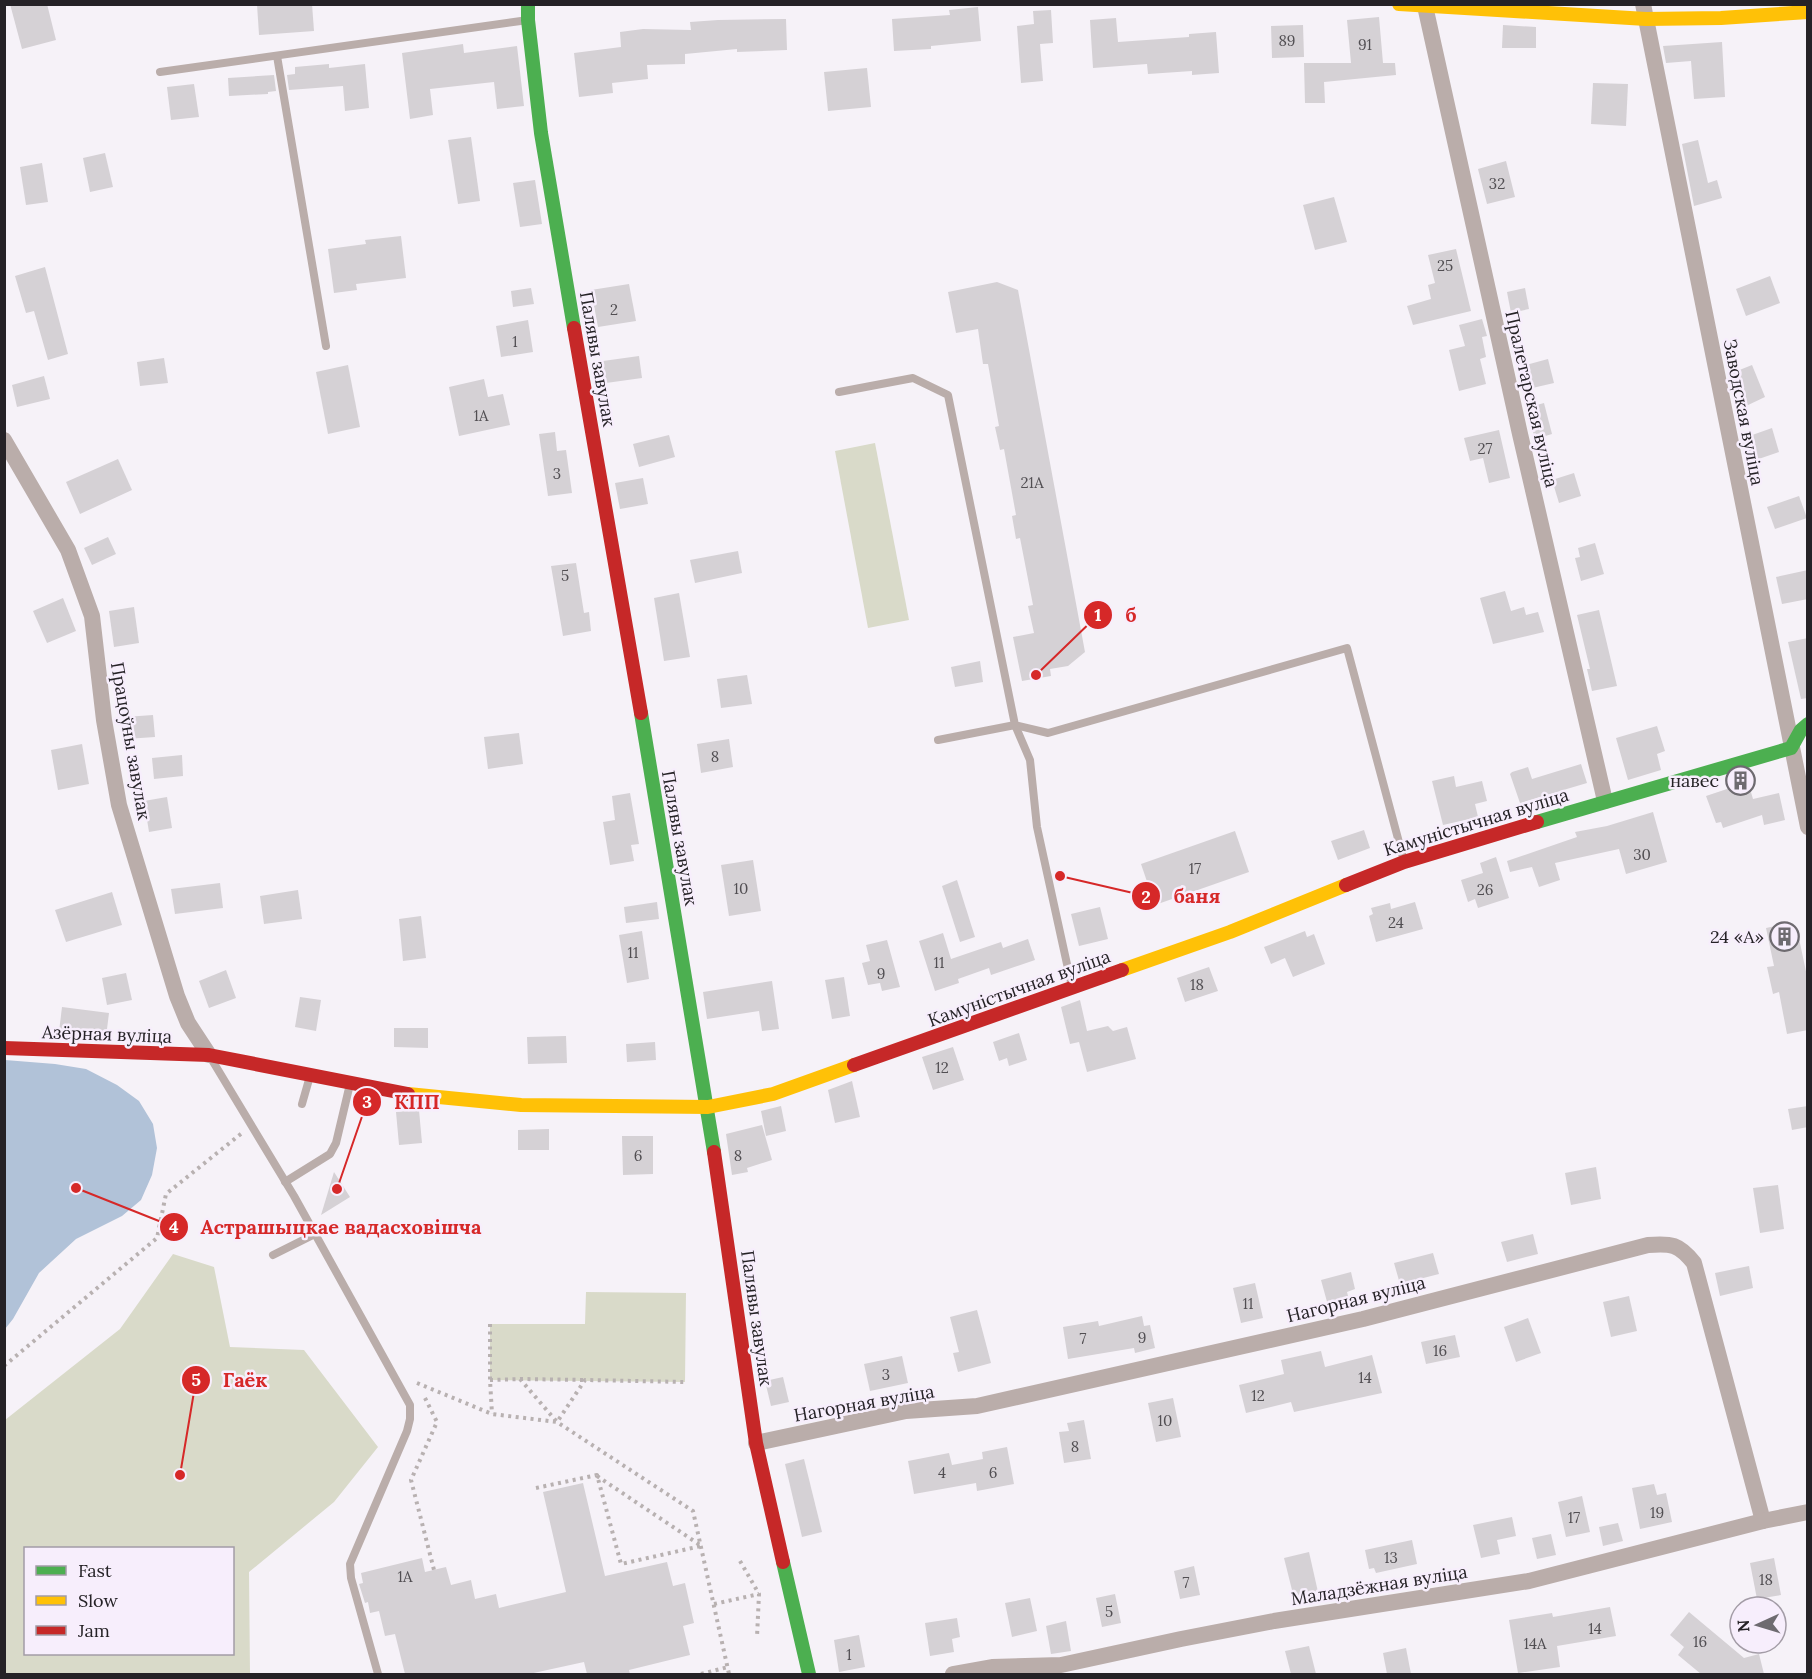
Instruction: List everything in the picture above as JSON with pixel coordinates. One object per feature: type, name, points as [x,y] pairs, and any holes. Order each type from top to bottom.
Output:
[{"type":"street","name":"Палявы завулак","points":[[528,4],[541,133],[708,1107],[756,1443],[809,1674]]},
{"type":"street","points":[[1399,4],[1644,12],[1721,18],[1808,12]]},
{"type":"street","name":"Пралетарская вуліца","points":[[1416,5],[1605,801]]},
{"type":"street","name":"Заводская вуліца","points":[[1644,12],[1808,827]]},
{"type":"street","name":"Працоўны завулак","points":[[4,440],[68,550],[92,616],[104,720],[119,805],[177,996],[189,1023],[208,1055]]},
{"type":"street","points":[[1791,748],[1801,730],[1808,724]]},
{"type":"street","name":"Камуністычная вуліца","points":[[208,1055],[400,1093],[521,1105],[708,1107],[773,1094],[1230,932],[1404,862],[1791,748]]},
{"type":"street","name":"Азёрная вуліца","points":[[4,1048],[208,1055]]},
{"type":"street","name":"Нагорная вуліца","points":[[756,1443],[906,1412],[977,1406],[1364,1319],[1648,1245],[1666,1243],[1684,1250],[1694,1263],[1763,1521]]},
{"type":"street","name":"Маладзёжная вуліца","points":[[953,1674],[992,1667],[1061,1665],[1274,1621],[1529,1581],[1763,1521],[1808,1512]]},
{"type":"lane","points":[[160,72],[528,20]]},
{"type":"lane","points":[[277,56],[326,346]]},
{"type":"lane","points":[[839,392],[913,378],[948,395],[1015,725],[1030,760],[1037,827],[1072,987]]},
{"type":"lane","points":[[938,740],[1015,725],[1048,733],[1347,648],[1404,862]]},
{"type":"lane","points":[[208,1055],[252,1125],[315,1234],[410,1406],[407,1431],[350,1564],[351,1578],[378,1674]]},
{"type":"lane","points":[[302,1104],[310,1076]]},
{"type":"lane","points":[[285,1182],[330,1154],[336,1143],[350,1083]]},
{"type":"lane","points":[[273,1255],[315,1234]]},
{"type":"path","points":[[4,1366],[157,1238],[166,1194],[252,1125]]},
{"type":"path","points":[[490,1324],[492,1413]]},
{"type":"path","points":[[520,1379],[557,1422],[693,1511],[729,1674]]},
{"type":"path","points":[[490,1380],[685,1382]]},
{"type":"path","points":[[557,1422],[585,1380]]},
{"type":"path","points":[[434,1570],[411,1480],[437,1422],[416,1382],[418,1386],[492,1413],[557,1422]]},
{"type":"path","points":[[597,1475],[621,1564],[701,1546]]},
{"type":"path","points":[[536,1488],[597,1475],[701,1546]]},
{"type":"path","points":[[740,1561],[759,1594],[757,1637]]},
{"type":"path","points":[[714,1604],[759,1594]]},
{"type":"path","points":[[701,1674],[728,1667]]},
{"type":"green space","points":[[875,443],[909,620],[868,628],[835,451]]},
{"type":"green space","points":[[173,1254],[214,1267],[230,1347],[304,1350],[378,1447],[334,1502],[249,1572],[250,1674],[5,1674],[5,1420],[120,1329]]},
{"type":"green space","points":[[586,1292],[686,1293],[685,1382],[490,1380],[490,1324],[585,1324]]},
{"type":"water","points":[[5,1060],[86,1069],[117,1085],[139,1101],[153,1124],[157,1148],[152,1175],[141,1200],[122,1216],[76,1239],[39,1273],[5,1329]]},
{"type":"building","points":[[10,4],[47,4],[56,40],[22,49]]},
{"type":"building","points":[[257,4],[312,4],[314,31],[259,35]]},
{"type":"building","points":[[978,7],[981,41],[931,46],[931,49],[894,51],[892,19],[950,15],[949,10]]},
{"type":"building","points":[[1051,10],[1053,43],[1040,44],[1043,81],[1021,83],[1017,26],[1034,24],[1033,11]]},
{"type":"building","points":[[1379,17],[1383,63],[1395,63],[1396,75],[1324,82],[1325,103],[1305,103],[1304,63],[1351,63],[1347,20]]},
{"type":"building","points":[[1116,18],[1118,42],[1189,37],[1189,34],[1216,32],[1219,73],[1192,75],[1192,71],[1148,74],[1147,64],[1093,68],[1090,20]]},
{"type":"building","points":[[786,19],[787,50],[737,52],[737,49],[685,54],[685,64],[647,65],[648,79],[612,83],[613,93],[579,97],[574,53],[621,47],[620,32],[643,29],[691,30],[690,22]]},
{"type":"building","points":[[1303,25],[1304,57],[1272,58],[1271,26]]},
{"type":"building","points":[[1503,25],[1536,27],[1536,48],[1502,48]]},
{"type":"building","points":[[1722,42],[1725,97],[1694,99],[1691,61],[1666,63],[1663,46]]},
{"type":"building","points":[[463,44],[464,53],[517,46],[524,106],[497,109],[494,82],[430,89],[433,115],[410,119],[402,53]]},
{"type":"building","points":[[329,64],[329,68],[365,64],[369,108],[345,111],[343,86],[289,90],[287,75],[295,74],[295,67]]},
{"type":"building","points":[[867,68],[871,107],[828,111],[824,72]]},
{"type":"building","points":[[274,75],[276,91],[268,92],[268,94],[229,96],[228,78]]},
{"type":"building","points":[[1593,83],[1628,84],[1626,126],[1591,124]]},
{"type":"building","points":[[194,84],[199,117],[171,120],[167,87]]},
{"type":"building","points":[[471,137],[480,201],[458,204],[448,140]]},
{"type":"building","points":[[1698,140],[1708,183],[1717,180],[1722,198],[1694,206],[1682,144]]},
{"type":"building","points":[[105,153],[113,187],[90,192],[83,158]]},
{"type":"building","points":[[1506,161],[1515,197],[1487,204],[1478,169]]},
{"type":"building","points":[[42,163],[48,202],[26,205],[20,167]]},
{"type":"building","points":[[535,180],[542,224],[520,227],[513,183]]},
{"type":"building","points":[[1334,197],[1347,242],[1315,250],[1303,205]]},
{"type":"building","points":[[401,236],[406,278],[356,284],[357,290],[334,293],[328,249],[366,244],[365,240]]},
{"type":"building","points":[[1456,249],[1471,311],[1413,325],[1407,306],[1431,299],[1428,285],[1435,283],[1428,255]]},
{"type":"building","points":[[45,267],[68,354],[48,360],[34,311],[26,313],[15,276]]},
{"type":"building","points":[[1770,276],[1780,303],[1746,316],[1736,289]]},
{"type":"building","points":[[997,282],[1018,290],[1085,652],[1068,666],[1050,669],[1051,676],[1022,681],[1013,637],[1034,633],[1028,606],[1033,605],[1020,538],[1016,539],[1012,516],[1016,515],[1004,449],[1000,450],[995,427],[999,426],[988,364],[983,364],[978,329],[956,333],[948,292]]},
{"type":"building","points":[[629,284],[636,321],[598,327],[591,290]]},
{"type":"building","points":[[531,288],[534,304],[513,307],[511,291]]},
{"type":"building","points":[[1525,288],[1529,309],[1511,313],[1507,292]]},
{"type":"building","points":[[1482,319],[1487,336],[1482,337],[1486,357],[1480,359],[1486,384],[1459,391],[1449,350],[1465,346],[1459,325]]},
{"type":"building","points":[[528,320],[533,352],[501,357],[496,326]]},
{"type":"building","points":[[639,356],[642,378],[606,383],[603,361]]},
{"type":"building","points":[[164,358],[168,383],[140,386],[137,362]]},
{"type":"building","points":[[1548,359],[1554,383],[1528,389],[1522,366]]},
{"type":"building","points":[[348,365],[360,427],[328,434],[316,372]]},
{"type":"building","points":[[1752,365],[1765,397],[1746,406],[1732,373]]},
{"type":"building","points":[[44,376],[50,399],[17,407],[12,385]]},
{"type":"building","points":[[484,379],[488,397],[503,394],[510,425],[459,436],[449,387]]},
{"type":"building","points":[[1544,403],[1552,434],[1535,439],[1526,408]]},
{"type":"building","points":[[1772,428],[1779,452],[1747,463],[1741,439]]},
{"type":"building","points":[[1499,430],[1510,478],[1489,483],[1483,458],[1470,461],[1464,438]]},
{"type":"building","points":[[555,432],[557,451],[566,450],[572,493],[548,496],[539,434]]},
{"type":"building","points":[[669,435],[675,457],[639,467],[633,444]]},
{"type":"building","points":[[118,459],[132,490],[80,514],[66,482]]},
{"type":"building","points":[[1574,473],[1581,496],[1559,503],[1552,480]]},
{"type":"building","points":[[643,478],[648,504],[620,509],[615,483]]},
{"type":"building","points":[[1799,496],[1807,518],[1775,529],[1767,507]]},
{"type":"building","points":[[108,537],[116,554],[92,565],[84,548]]},
{"type":"building","points":[[1595,543],[1604,574],[1581,581],[1575,558],[1580,557],[1578,548]]},
{"type":"building","points":[[738,551],[742,573],[695,583],[690,560]]},
{"type":"building","points":[[576,563],[584,613],[589,612],[591,631],[563,636],[551,566]]},
{"type":"building","points":[[1808,570],[1808,599],[1782,604],[1776,577]]},
{"type":"building","points":[[1505,591],[1511,611],[1524,607],[1526,615],[1538,612],[1544,632],[1493,644],[1480,598]]},
{"type":"building","points":[[679,593],[690,657],[664,661],[654,598]]},
{"type":"building","points":[[63,598],[76,631],[47,643],[33,611]]},
{"type":"building","points":[[134,607],[139,643],[114,647],[109,611]]},
{"type":"building","points":[[1599,610],[1617,686],[1592,691],[1587,669],[1590,669],[1577,615]]},
{"type":"building","points":[[1808,638],[1808,698],[1801,699],[1788,642]]},
{"type":"building","points":[[980,661],[983,682],[955,687],[951,667]]},
{"type":"building","points":[[747,675],[752,704],[721,708],[717,679]]},
{"type":"building","points":[[153,715],[155,737],[126,739],[125,717]]},
{"type":"building","points":[[1657,726],[1665,751],[1657,754],[1661,770],[1628,780],[1616,738]]},
{"type":"building","points":[[519,733],[523,764],[488,769],[484,737]]},
{"type":"building","points":[[729,739],[733,767],[701,773],[697,744]]},
{"type":"building","points":[[82,744],[89,784],[58,790],[51,750]]},
{"type":"building","points":[[182,755],[183,776],[154,779],[152,758]]},
{"type":"building","points":[[1581,764],[1587,783],[1520,803],[1510,774],[1512,772],[1528,767],[1532,779]]},
{"type":"building","points":[[1454,776],[1456,787],[1482,781],[1487,801],[1475,804],[1478,817],[1443,825],[1432,781]]},
{"type":"building","points":[[1748,782],[1753,799],[1779,793],[1785,820],[1764,825],[1762,815],[1723,828],[1721,822],[1716,823],[1706,796]]},
{"type":"building","points":[[630,793],[639,844],[631,845],[634,861],[610,865],[603,822],[615,820],[612,796]]},
{"type":"building","points":[[167,797],[172,828],[149,832],[144,801]]},
{"type":"building","points":[[1653,812],[1667,862],[1626,874],[1619,849],[1555,863],[1560,880],[1539,887],[1532,867],[1510,872],[1507,861],[1577,837],[1575,832],[1607,826]]},
{"type":"building","points":[[1364,830],[1370,848],[1338,860],[1331,841]]},
{"type":"building","points":[[1235,831],[1249,872],[1155,905],[1141,864]]},
{"type":"building","points":[[1496,857],[1509,898],[1478,908],[1475,899],[1468,902],[1461,880],[1483,873],[1480,863]]},
{"type":"building","points":[[753,860],[761,911],[729,916],[721,865]]},
{"type":"building","points":[[957,880],[975,937],[960,942],[942,886]]},
{"type":"building","points":[[220,883],[223,908],[175,914],[171,889]]},
{"type":"building","points":[[298,890],[302,919],[264,924],[260,896]]},
{"type":"building","points":[[112,892],[122,925],[66,942],[55,910]]},
{"type":"building","points":[[657,902],[659,919],[626,923],[624,907]]},
{"type":"building","points":[[1415,902],[1423,929],[1376,942],[1369,916],[1373,914],[1371,908],[1390,903],[1391,909]]},
{"type":"building","points":[[1100,907],[1108,939],[1079,946],[1071,914]]},
{"type":"building","points":[[421,916],[426,958],[403,961],[399,919]]},
{"type":"building","points":[[1789,923],[1791,931],[1797,929],[1808,981],[1808,1030],[1787,1034],[1779,992],[1773,994],[1767,967],[1774,966],[1766,928]]},
{"type":"building","points":[[642,931],[649,979],[627,983],[619,935]]},
{"type":"building","points":[[1305,931],[1307,937],[1314,934],[1325,964],[1293,977],[1285,958],[1271,964],[1264,947]]},
{"type":"building","points":[[943,933],[951,959],[1001,942],[1003,948],[1028,939],[1035,960],[991,975],[989,968],[958,979],[959,983],[935,991],[919,941]]},
{"type":"building","points":[[887,940],[900,987],[882,991],[880,983],[868,985],[862,963],[870,961],[866,945]]},
{"type":"building","points":[[1209,967],[1218,991],[1185,1002],[1177,978]]},
{"type":"building","points":[[226,970],[236,998],[209,1008],[199,981]]},
{"type":"building","points":[[126,973],[132,1000],[107,1005],[102,978]]},
{"type":"building","points":[[844,977],[850,1016],[832,1019],[825,980]]},
{"type":"building","points":[[772,981],[779,1029],[762,1031],[759,1011],[707,1019],[703,992]]},
{"type":"building","points":[[300,997],[321,1000],[316,1031],[295,1027]]},
{"type":"building","points":[[1080,1000],[1087,1031],[1108,1026],[1113,1031],[1127,1027],[1136,1059],[1087,1072],[1079,1042],[1070,1044],[1061,1007]]},
{"type":"building","points":[[62,1007],[109,1013],[106,1037],[59,1032]]},
{"type":"building","points":[[394,1028],[428,1028],[428,1048],[394,1047]]},
{"type":"building","points":[[1019,1033],[1027,1060],[1009,1066],[1007,1058],[999,1061],[993,1042]]},
{"type":"building","points":[[566,1036],[567,1063],[528,1064],[527,1037]]},
{"type":"building","points":[[655,1042],[656,1060],[627,1062],[626,1044]]},
{"type":"building","points":[[953,1047],[964,1080],[933,1090],[922,1057]]},
{"type":"building","points":[[852,1081],[860,1117],[835,1123],[828,1090]]},
{"type":"building","points":[[781,1106],[786,1131],[766,1136],[761,1111]]},
{"type":"building","points":[[1808,1106],[1808,1127],[1792,1130],[1788,1109]]},
{"type":"building","points":[[419,1110],[422,1143],[399,1145],[396,1112]]},
{"type":"building","points":[[762,1125],[772,1160],[747,1168],[748,1172],[732,1175],[726,1134]]},
{"type":"building","points":[[549,1129],[549,1150],[518,1150],[518,1130]]},
{"type":"building","points":[[622,1136],[653,1136],[653,1174],[623,1175]]},
{"type":"building","points":[[1596,1167],[1601,1199],[1571,1205],[1565,1173]]},
{"type":"building","points":[[334,1172],[350,1197],[321,1215]]},
{"type":"building","points":[[1778,1185],[1784,1229],[1760,1233],[1753,1188]]},
{"type":"building","points":[[1533,1234],[1538,1254],[1507,1262],[1501,1242]]},
{"type":"building","points":[[1433,1253],[1439,1274],[1400,1284],[1394,1263]]},
{"type":"building","points":[[1749,1266],[1753,1288],[1720,1296],[1715,1273]]},
{"type":"building","points":[[1351,1272],[1355,1289],[1347,1292],[1350,1304],[1329,1309],[1321,1280]]},
{"type":"building","points":[[1255,1283],[1263,1318],[1241,1323],[1233,1288]]},
{"type":"building","points":[[1629,1296],[1637,1331],[1611,1337],[1603,1302]]},
{"type":"building","points":[[977,1310],[991,1363],[958,1372],[953,1353],[959,1352],[950,1317]]},
{"type":"building","points":[[1142,1316],[1144,1326],[1150,1325],[1155,1348],[1135,1353],[1134,1348],[1068,1359],[1063,1327],[1098,1321],[1099,1326]]},
{"type":"building","points":[[1528,1318],[1541,1353],[1516,1362],[1504,1327]]},
{"type":"building","points":[[1455,1335],[1460,1357],[1426,1364],[1421,1342]]},
{"type":"building","points":[[1321,1351],[1325,1367],[1372,1355],[1382,1393],[1294,1412],[1291,1402],[1246,1413],[1239,1385],[1284,1374],[1281,1360]]},
{"type":"building","points":[[902,1356],[908,1383],[870,1391],[864,1364]]},
{"type":"building","points":[[783,1377],[789,1402],[771,1406],[765,1381]]},
{"type":"building","points":[[1173,1398],[1181,1437],[1156,1442],[1148,1403]]},
{"type":"building","points":[[1084,1420],[1091,1459],[1064,1463],[1059,1432],[1069,1431],[1067,1423]]},
{"type":"building","points":[[1007,1447],[1014,1484],[977,1491],[976,1483],[914,1494],[908,1461],[949,1453],[952,1465],[983,1459],[982,1452]]},
{"type":"building","points":[[804,1459],[822,1532],[802,1537],[785,1464]]},
{"type":"building","points":[[583,1483],[605,1576],[667,1562],[673,1586],[685,1583],[694,1623],[683,1626],[690,1655],[629,1670],[630,1674],[587,1674],[584,1662],[529,1674],[405,1674],[395,1634],[385,1636],[379,1611],[370,1613],[368,1602],[365,1603],[359,1584],[363,1583],[361,1573],[422,1558],[425,1572],[446,1567],[451,1585],[471,1580],[475,1599],[496,1594],[499,1608],[566,1592],[543,1492]]},
{"type":"building","points":[[1654,1484],[1657,1495],[1666,1493],[1672,1522],[1640,1529],[1632,1488]]},
{"type":"building","points":[[1582,1496],[1590,1532],[1566,1537],[1558,1502]]},
{"type":"building","points":[[1512,1517],[1516,1536],[1497,1540],[1500,1554],[1481,1558],[1473,1525]]},
{"type":"building","points":[[1618,1523],[1623,1541],[1603,1546],[1599,1527]]},
{"type":"building","points":[[1551,1534],[1556,1555],[1537,1559],[1532,1538]]},
{"type":"building","points":[[1412,1540],[1417,1564],[1376,1573],[1374,1568],[1369,1569],[1365,1550]]},
{"type":"building","points":[[1309,1552],[1318,1592],[1294,1598],[1284,1558]]},
{"type":"building","points":[[1774,1558],[1781,1595],[1756,1595],[1750,1563]]},
{"type":"building","points":[[1194,1566],[1200,1595],[1180,1599],[1174,1571]]},
{"type":"building","points":[[1115,1594],[1121,1623],[1102,1627],[1096,1598]]},
{"type":"building","points":[[1030,1598],[1037,1631],[1012,1637],[1005,1603]]},
{"type":"building","points":[[1610,1607],[1616,1636],[1557,1646],[1560,1667],[1518,1673],[1509,1620],[1552,1613],[1553,1617]]},
{"type":"building","points":[[1689,1612],[1728,1645],[1728,1655],[1740,1655],[1744,1658],[1759,1655],[1764,1674],[1701,1674],[1678,1655],[1684,1647],[1670,1635]]},
{"type":"building","points":[[957,1618],[960,1637],[952,1639],[954,1652],[930,1656],[925,1623]]},
{"type":"building","points":[[1066,1621],[1071,1651],[1051,1654],[1046,1626]]},
{"type":"building","points":[[859,1635],[865,1667],[839,1672],[834,1640]]},
{"type":"building","points":[[1309,1646],[1316,1674],[1291,1674],[1285,1651]]},
{"type":"building","points":[[1406,1648],[1411,1674],[1387,1674],[1383,1653]]},
{"type":"traffic: fast","points":[[528,4],[541,133],[574,328]]},
{"type":"traffic: fast","points":[[641,713],[714,1152]]},
{"type":"traffic: fast","points":[[1537,822],[1791,748],[1801,730],[1808,724]]},
{"type":"traffic: fast","points":[[783,1562],[809,1674]]},
{"type":"traffic: slow","points":[[1399,4],[1646,19],[1721,18],[1808,12]]},
{"type":"traffic: slow","points":[[1122,970],[1230,932],[1346,885]]},
{"type":"traffic: slow","points":[[408,1094],[521,1105],[708,1107],[773,1094],[854,1065]]},
{"type":"traffic: jam","points":[[574,328],[641,713]]},
{"type":"traffic: jam","points":[[1346,885],[1404,862],[1537,822]]},
{"type":"traffic: jam","points":[[854,1065],[1122,970]]},
{"type":"traffic: jam","points":[[4,1048],[209,1055],[408,1094]]},
{"type":"traffic: jam","points":[[714,1152],[756,1443],[783,1562]]},
{"type":"place","name":"б","points":[[1036,675]]},
{"type":"place","name":"навес","points":[[1740,780]]},
{"type":"place","name":"баня","points":[[1060,876]]},
{"type":"place","name":"24 «А»","points":[[1785,936]]},
{"type":"place","name":"Астрашыцкае вадасховішча","points":[[76,1188]]},
{"type":"place","name":"КПП","points":[[337,1189]]},
{"type":"place","name":"Гаёк","points":[[180,1475]]}]
